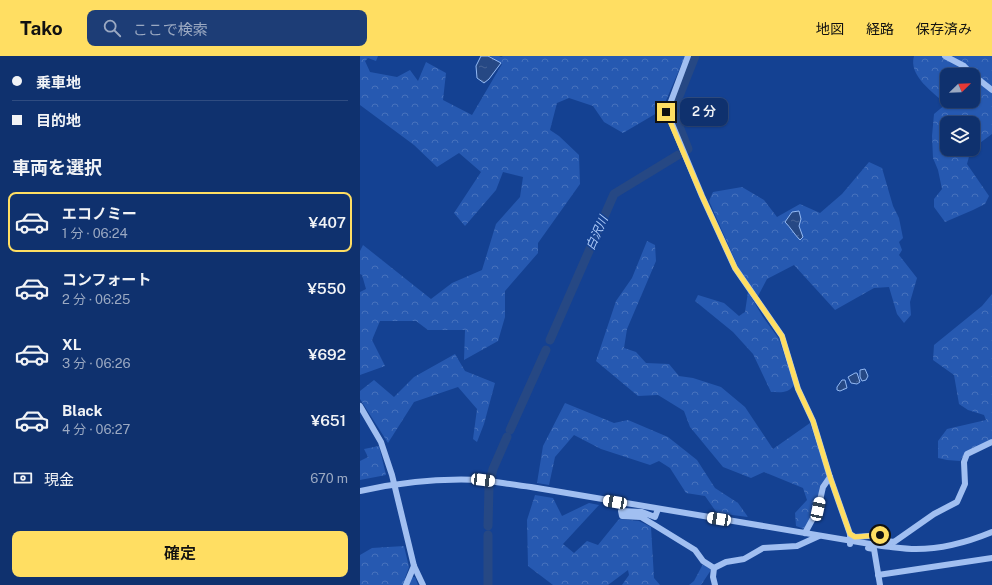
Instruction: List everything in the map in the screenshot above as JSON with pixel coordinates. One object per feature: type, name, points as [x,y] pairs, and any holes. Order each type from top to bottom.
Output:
[{"type":"street","points":[[688,56],[666,112],[735,268],[782,336],[798,389],[813,421],[830,477],[850,534],[850,545],[874,549],[880,585]]},
{"type":"street","points":[[945,56],[966,68]]},
{"type":"street","points":[[980,81],[992,90]]},
{"type":"street","points":[[360,406],[381,442],[394,484],[414,566],[423,585]]},
{"type":"street","points":[[850,534],[855,537],[880,535],[887,541],[894,542],[934,514],[957,502],[965,484],[964,462],[967,454],[992,442]]},
{"type":"street","points":[[805,533],[818,509],[823,487],[830,477]]},
{"type":"street","points":[[360,491],[394,484],[441,480],[483,480],[850,541],[917,549],[960,543],[992,532]]},
{"type":"street","points":[[658,509],[656,517],[642,512],[621,511],[622,516],[641,517],[656,526],[695,550],[703,561],[714,568]]},
{"type":"street","points":[[714,568],[726,562],[744,559],[763,548],[797,546],[819,536]]},
{"type":"street","points":[[878,575],[992,558]]},
{"type":"street","points":[[406,585],[414,566]]},
{"type":"street","points":[[714,568],[713,576],[716,585]]},
{"type":"green space","points":[[360,56],[378,56],[376,61],[368,58],[365,61],[370,72],[397,77],[410,70],[418,81],[426,62],[446,73],[443,100],[472,115],[502,64],[490,56],[685,56],[662,110],[623,133],[604,122],[593,106],[569,98],[557,103],[550,130],[559,136],[579,155],[580,184],[538,243],[538,253],[505,291],[505,317],[498,341],[464,360],[465,330],[428,330],[416,321],[380,321],[372,340],[385,366],[360,375],[360,292],[366,289],[362,275],[360,274],[360,251],[363,245],[431,299],[452,283],[482,270],[496,224],[520,197],[523,177],[503,172],[496,190],[465,226],[454,213],[481,172],[459,153],[437,167],[414,145],[360,105]]},
{"type":"green space","points":[[914,56],[992,56],[992,134],[980,143],[980,116],[940,116],[940,156],[969,156],[967,164],[989,196],[985,204],[945,222],[934,207],[934,199],[942,189],[938,170],[933,158],[932,136],[934,114],[941,108],[980,108],[980,68],[940,68],[940,99],[923,83],[915,70],[913,63]]},
{"type":"green space","points":[[869,162],[882,168],[893,206],[899,218],[903,238],[899,242],[902,250],[899,255],[917,278],[910,302],[911,315],[904,323],[897,314],[889,287],[874,288],[835,310],[794,265],[767,279],[758,296],[739,269],[709,201],[713,192],[742,187],[764,200],[777,217],[800,204],[820,213],[842,194]]},
{"type":"green space","points":[[647,241],[655,245],[656,261],[627,329],[624,348],[636,352],[646,363],[669,364],[679,376],[693,378],[721,387],[745,407],[773,449],[810,423],[827,476],[820,486],[817,508],[804,529],[796,526],[795,513],[807,500],[803,488],[764,472],[751,478],[723,467],[690,427],[684,411],[658,395],[638,396],[596,361],[616,301],[632,278]]},
{"type":"green space","points":[[748,292],[763,317],[779,339],[794,385],[789,390],[771,392],[753,354],[733,332],[695,301],[698,295],[724,303],[739,316],[745,312]]},
{"type":"green space","points":[[992,294],[992,440],[965,453],[960,461],[938,458],[938,441],[947,429],[986,420],[984,415],[968,410],[959,404],[954,375],[933,360],[934,345],[982,306]]},
{"type":"green space","points":[[455,354],[465,371],[495,383],[484,424],[477,442],[473,439],[477,409],[458,387],[414,402],[388,443],[360,399],[360,391],[374,380],[394,397],[414,377]]},
{"type":"green space","points":[[565,403],[614,423],[628,420],[668,437],[697,460],[715,488],[738,503],[748,517],[717,513],[705,496],[686,493],[670,468],[659,461],[650,465],[601,449],[574,435],[555,457],[549,485],[537,483],[543,446]]},
{"type":"green space","points":[[379,446],[386,475],[360,480],[360,461],[368,457],[364,449]]},
{"type":"green space","points":[[535,495],[553,498],[562,516],[589,503],[599,505],[563,544],[574,553],[587,541],[598,545],[619,519],[639,521],[651,527],[654,578],[660,585],[622,585],[629,575],[628,570],[608,585],[553,585],[528,566],[527,520]]},
{"type":"green space","points":[[404,546],[409,567],[405,578],[415,577],[418,585],[360,585],[360,555],[372,548]]},
{"type":"green space","points":[[703,564],[711,570],[701,585],[689,585],[694,581]]},
{"type":"water","points":[[481,56],[488,56],[501,63],[489,79],[484,83],[477,78],[476,66]]},
{"type":"water","points":[[799,211],[801,219],[799,226],[803,237],[800,240],[785,222],[792,212]]},
{"type":"water","points":[[865,369],[868,376],[866,380],[862,381],[860,377],[860,370]]},
{"type":"water","points":[[857,373],[860,382],[857,384],[851,383],[848,377]]},
{"type":"water","points":[[842,380],[845,380],[847,388],[840,391],[837,390],[837,387]]},
{"type":"waterway","name":"白沢川","points":[[688,149],[673,111],[695,56]]},
{"type":"waterway","name":"白沢川","points":[[550,340],[614,194],[678,155]]},
{"type":"waterway","name":"白沢川","points":[[510,430],[546,350]]},
{"type":"waterway","name":"白沢川","points":[[491,477],[507,437]]},
{"type":"waterway","name":"白沢川","points":[[488,526],[489,487]]},
{"type":"waterway","name":"白沢川","points":[[488,535],[488,585]]},
{"type":"route","points":[[666,112],[735,268],[782,336],[798,389],[813,421],[830,477],[850,534],[855,537],[880,535]]}]
